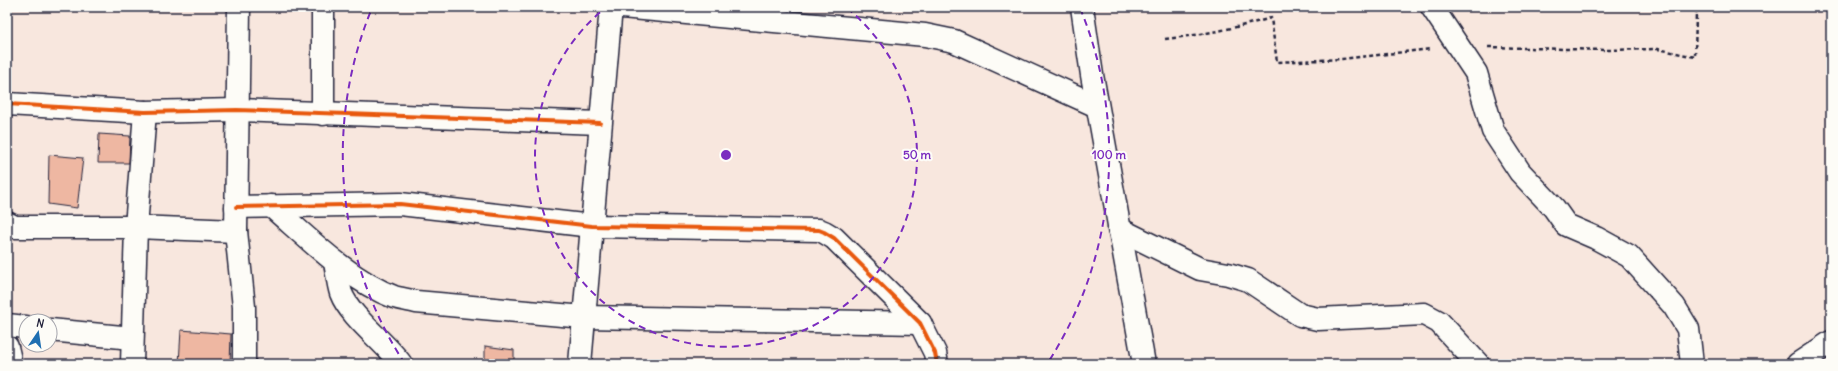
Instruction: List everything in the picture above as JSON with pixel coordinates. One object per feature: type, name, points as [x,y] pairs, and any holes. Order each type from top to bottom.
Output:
[{"type":"street","points":[[239,7],[236,230],[244,308],[244,364]]},
{"type":"street","points":[[323,7],[323,114]]},
{"type":"street","points":[[580,364],[611,7]]},
{"type":"street","points":[[622,7],[803,15],[954,41],[1097,106]]},
{"type":"street","points":[[1082,7],[1097,106],[1144,364]]},
{"type":"street","points":[[1432,7],[1476,73],[1493,130],[1520,172],[1554,208],[1566,225],[1596,238],[1629,256],[1674,306],[1688,329],[1692,364]]},
{"type":"street","points":[[7,104],[145,112],[237,110],[600,123]]},
{"type":"street","points":[[132,364],[136,227],[145,112]]},
{"type":"street","points":[[236,207],[400,204],[592,226],[819,230],[834,238],[920,323],[935,353],[937,364]]},
{"type":"street","points":[[271,206],[335,262],[389,294],[416,302],[584,317],[920,323]]},
{"type":"street","points":[[7,223],[15,227],[136,227],[236,230]]},
{"type":"street","points":[[1119,229],[1200,269],[1228,274],[1248,280],[1300,315],[1318,319],[1424,314],[1439,322],[1478,364]]},
{"type":"street","points":[[335,262],[341,293],[353,312],[391,351],[401,364]]},
{"type":"street","points":[[7,325],[18,326]]},
{"type":"street","points":[[58,331],[132,338]]},
{"type":"street","points":[[1798,364],[1831,342]]},
{"type":"street","points":[[7,347],[11,364]]},
{"type":"building","points":[[99,134],[130,136],[129,163],[98,163]]},
{"type":"building","points":[[49,155],[83,158],[77,208],[48,204]]},
{"type":"building","points":[[181,330],[231,334],[230,364],[179,364]]},
{"type":"building","points":[[485,346],[514,350],[514,364],[485,364]]},
{"type":"cycle path","points":[[7,104],[145,112],[237,110],[600,123]]},
{"type":"cycle path","points":[[236,207],[400,204],[592,226],[819,230],[834,238],[920,323],[935,353],[937,364]]}]
